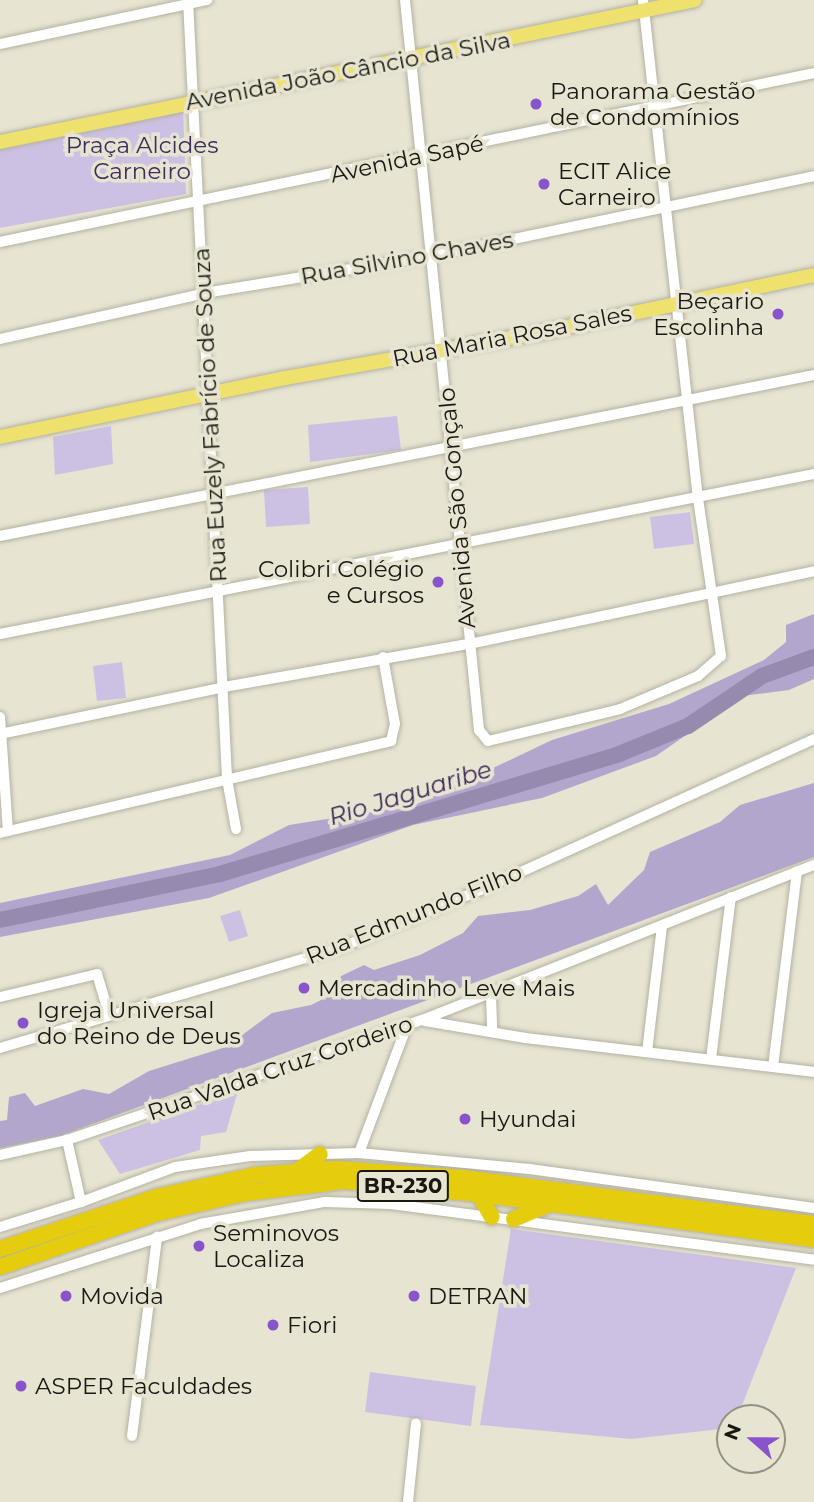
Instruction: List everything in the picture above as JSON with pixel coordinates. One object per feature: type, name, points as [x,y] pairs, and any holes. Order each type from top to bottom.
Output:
[{"type":"highway","points":[[359,1153],[375,1170]]},
{"type":"highway","points":[[299,1170],[320,1154]]},
{"type":"highway","name":"BR-230","points":[[0,1250],[156,1197],[299,1170],[375,1170],[814,1224]]},
{"type":"highway","name":"BR-230","points":[[0,1267],[159,1213],[301,1184],[344,1181],[479,1194],[814,1239]]},
{"type":"highway","points":[[479,1194],[492,1217]]},
{"type":"highway","points":[[514,1219],[550,1204]]},
{"type":"main road","name":"Avenida João Câncio da Silva","points":[[0,142],[195,100],[410,61],[644,6],[695,0]]},
{"type":"main road","name":"Rua Maria Rosa Sales","points":[[0,437],[442,352],[814,275]]},
{"type":"street","points":[[0,44],[207,0]]},
{"type":"street","name":"Avenida São Gonçalo","points":[[405,0],[469,644],[482,738],[494,741],[620,709],[706,671],[719,660],[720,645],[711,593]]},
{"type":"street","name":"Rua Euzely Fabrício de Souza","points":[[188,2],[205,293],[227,779],[236,829]]},
{"type":"street","points":[[644,6],[698,499],[711,593]]},
{"type":"street","name":"Avenida Sapé","points":[[0,242],[199,200],[422,158],[814,73]]},
{"type":"street","name":"Rua Silvino Chaves","points":[[0,339],[205,293],[432,256],[814,176]]},
{"type":"street","points":[[0,536],[213,491],[451,449],[814,375]]},
{"type":"street","points":[[0,634],[218,588],[461,545],[814,474]]},
{"type":"street","points":[[1,734],[224,687],[469,644],[814,571]]},
{"type":"street","points":[[0,717],[4,832],[391,741],[396,734],[383,657]]},
{"type":"street","name":"Rua Edmundo Filho","points":[[0,1048],[340,948],[499,882],[814,739]]},
{"type":"street","points":[[422,1020],[491,995],[814,865]]},
{"type":"street","points":[[773,1067],[797,871]]},
{"type":"street","points":[[711,1059],[731,897]]},
{"type":"street","points":[[647,1052],[662,927]]},
{"type":"street","points":[[0,997],[97,974],[109,1014]]},
{"type":"street","points":[[491,995],[492,1032]]},
{"type":"street","name":"Rua Valda Cruz Cordeiro","points":[[0,1155],[67,1140],[422,1020],[492,1032],[814,1072]]},
{"type":"street","points":[[359,1153],[407,1025]]},
{"type":"street","points":[[67,1140],[81,1202]]},
{"type":"street","points":[[0,1227],[81,1202],[175,1167],[250,1156],[359,1153],[529,1169],[814,1208]]},
{"type":"street","points":[[0,1288],[156,1237],[314,1202],[391,1204],[814,1260]]},
{"type":"street","points":[[132,1436],[156,1237]]},
{"type":"street","points":[[408,1502],[416,1423]]},
{"type":"green space","name":"Praça Alcides Carneiro","points":[[183,107],[186,194],[0,228],[0,147]]},
{"type":"green space","points":[[397,416],[401,450],[310,462],[308,425]]},
{"type":"green space","points":[[111,426],[113,464],[55,475],[53,437]]},
{"type":"green space","points":[[308,487],[310,524],[266,527],[264,490]]},
{"type":"green space","points":[[690,512],[694,544],[654,549],[650,517]]},
{"type":"green space","points":[[122,662],[126,698],[97,701],[93,666]]},
{"type":"green space","points":[[240,910],[248,936],[229,942],[220,916]]},
{"type":"green space","points":[[238,1091],[226,1132],[201,1136],[200,1150],[120,1174],[98,1140]]},
{"type":"green space","points":[[511,1229],[796,1268],[743,1404],[716,1404],[716,1430],[631,1439],[480,1425]]},
{"type":"green space","points":[[370,1372],[476,1386],[471,1426],[365,1412]]},
{"type":"shaded area","points":[[814,614],[814,679],[789,690],[742,696],[656,756],[542,798],[413,825],[209,898],[0,937],[0,903],[230,855],[289,825],[415,805],[552,740],[669,704],[764,660],[786,642],[786,625]]},
{"type":"shaded area","points":[[814,783],[814,857],[60,1136],[0,1148],[0,1121],[7,1120],[9,1097],[25,1093],[35,1106],[83,1089],[109,1094],[149,1071],[226,1047],[272,1013],[311,1005],[335,993],[339,977],[364,965],[374,970],[420,955],[463,933],[478,916],[530,910],[578,896],[596,884],[608,905],[644,870],[650,852],[720,822],[740,805]]},
{"type":"waterway","name":"Rio Jaguaribe","points":[[0,920],[220,874],[619,754],[688,726],[762,676],[814,657]]},
{"type":"place","name":"Panorama Gestão de Condomínios","points":[[536,104]]},
{"type":"place","name":"ECIT Alice Carneiro","points":[[544,184]]},
{"type":"place","name":"Beçario Escolinha","points":[[778,314]]},
{"type":"place","name":"Colibri Colégio e Cursos","points":[[438,582]]},
{"type":"place","name":"Mercadinho Leve Mais","points":[[304,988]]},
{"type":"place","name":"Igreja Universal do Reino de Deus","points":[[23,1023]]},
{"type":"place","name":"Hyundai","points":[[465,1119]]},
{"type":"place","name":"Seminovos Localiza","points":[[199,1246]]},
{"type":"place","name":"Movida","points":[[66,1296]]},
{"type":"place","name":"DETRAN","points":[[414,1296]]},
{"type":"place","name":"Fiori","points":[[273,1325]]},
{"type":"place","name":"ASPER Faculdades","points":[[21,1386]]}]
